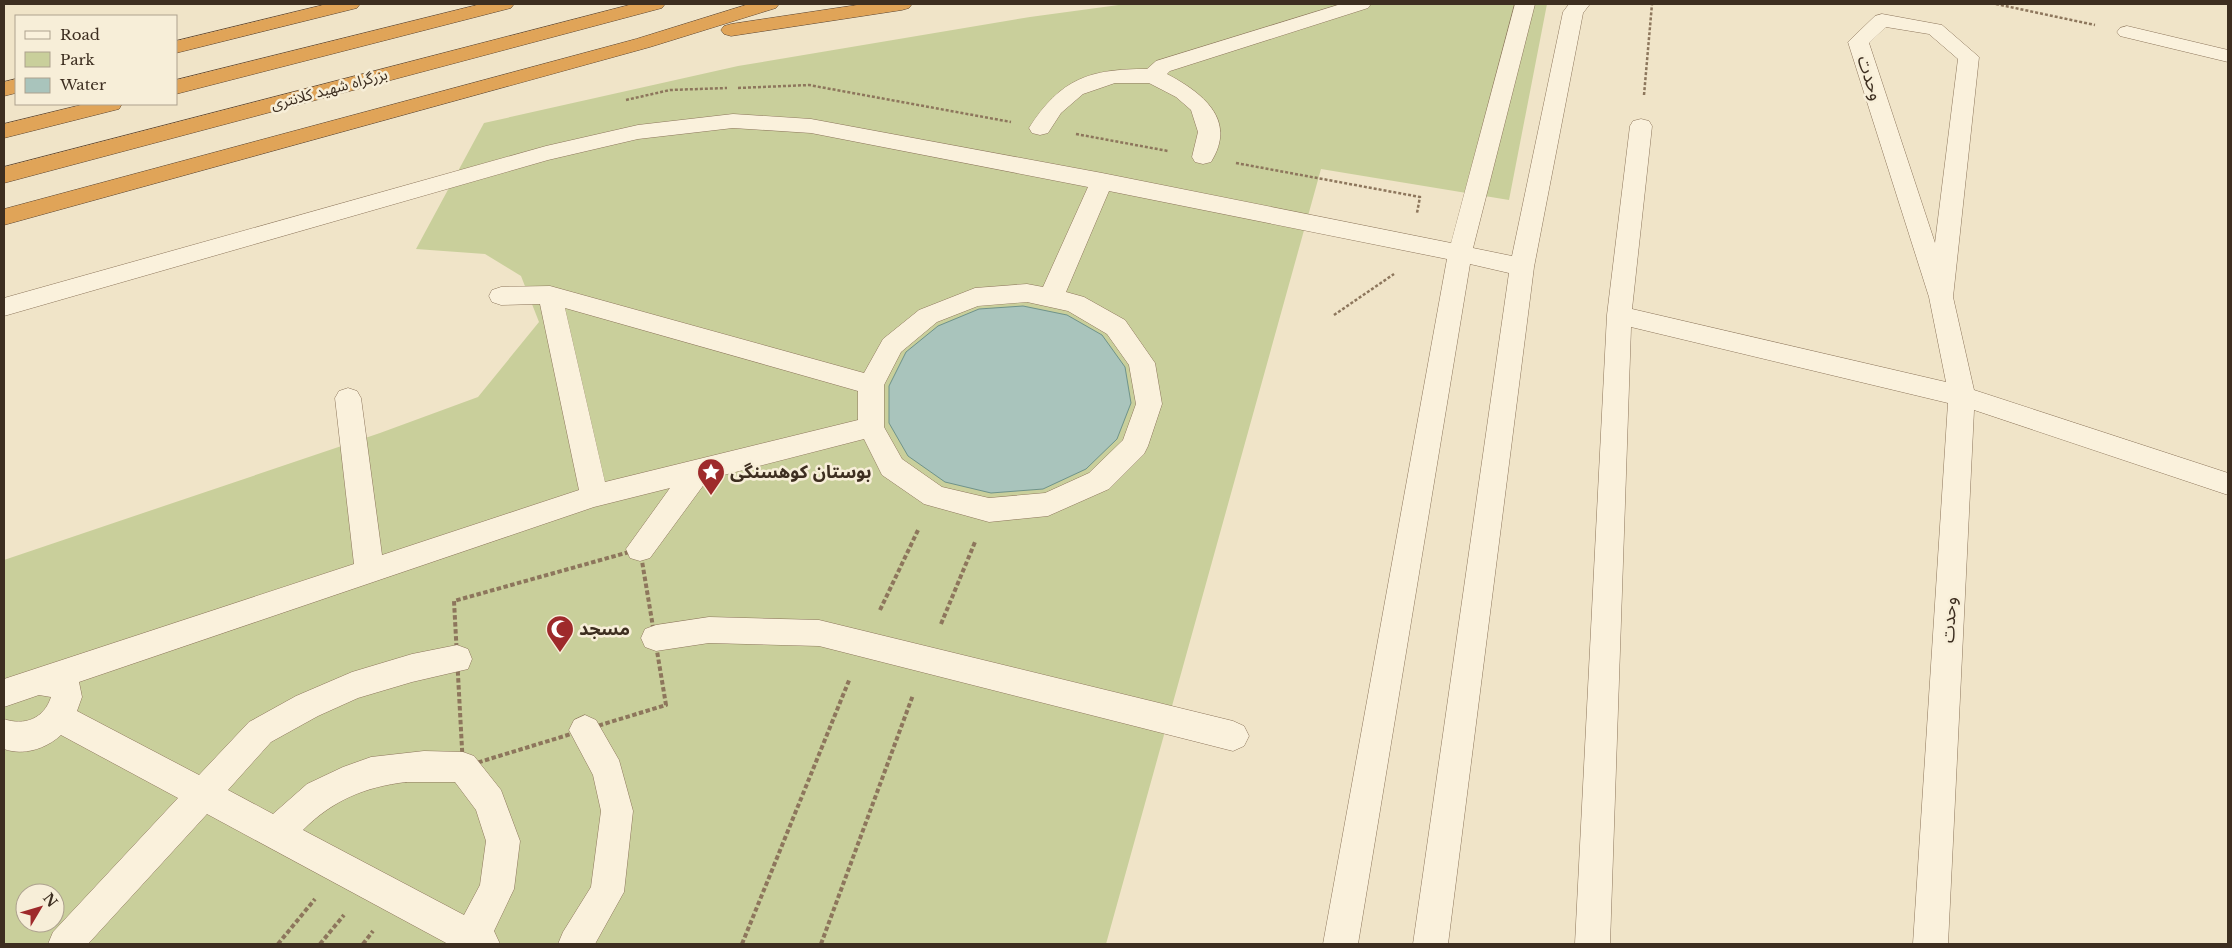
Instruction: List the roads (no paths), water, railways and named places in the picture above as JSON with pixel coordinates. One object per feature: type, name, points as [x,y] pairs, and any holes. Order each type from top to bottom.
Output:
[{"type":"highway","points":[[178,46],[350,4]]},
{"type":"highway","points":[[178,86],[504,4]]},
{"type":"highway","name":"بزرگراه شهید کلانتری","points":[[4,175],[655,4]]},
{"type":"highway","points":[[4,217],[643,43],[769,4]]},
{"type":"highway","points":[[643,43],[902,4]]},
{"type":"highway","points":[[4,131],[107,105]]},
{"type":"street","points":[[1153,76],[1163,66],[1361,4]]},
{"type":"street","points":[[1340,944],[1460,253],[1524,4]]},
{"type":"street","points":[[1431,944],[1522,267],[1573,12],[1580,4]]},
{"type":"street","name":"وحدت","points":[[1930,944],[1962,396],[1941,297],[1858,42],[1882,20],[1935,29],[1969,57],[1941,297]]},
{"type":"street","points":[[2128,32],[2228,56]]},
{"type":"street","points":[[1040,128],[1053,108],[1075,89],[1113,76],[1153,76],[1184,92],[1201,107],[1209,132],[1204,157]]},
{"type":"street","points":[[4,307],[546,154],[638,132],[733,121],[811,126],[1102,181],[1522,267]]},
{"type":"street","points":[[1592,944],[1619,315],[1641,126]]},
{"type":"street","points":[[1051,298],[1102,181]]},
{"type":"street","points":[[1027,293],[1076,304],[1116,327],[1142,363],[1149,404],[1134,446],[1099,481],[1048,504],[989,510],[934,496],[892,467],[871,427],[871,385],[892,346],[928,316],[975,297],[1027,293]]},
{"type":"street","points":[[501,296],[550,295],[871,385]]},
{"type":"street","points":[[550,295],[594,496]]},
{"type":"street","points":[[1619,315],[1962,396],[2228,484]]},
{"type":"street","points":[[348,398],[369,570]]},
{"type":"street","points":[[4,693],[594,496],[871,427]]},
{"type":"street","points":[[640,549],[700,469]]},
{"type":"street","points":[[656,638],[719,630],[819,633],[1233,736]]},
{"type":"street","points":[[65,944],[260,732],[307,706],[352,686],[412,668],[457,659]]},
{"type":"street","points":[[4,705],[19,690],[33,683],[46,680],[58,681],[66,686],[68,695],[65,706],[58,718],[33,735],[18,738],[5,737]]},
{"type":"street","points":[[58,718],[477,941],[496,889],[503,841],[489,801],[463,767],[416,765],[368,772],[318,796],[276,834]]},
{"type":"street","points":[[575,944],[608,892],[617,811],[608,771],[585,730]]},
{"type":"water","points":[[1023,306],[1067,315],[1102,335],[1125,367],[1131,403],[1117,439],[1086,469],[1043,489],[991,493],[945,482],[908,456],[889,423],[889,386],[906,352],[938,326],[979,309]]},
{"type":"place","name":"بوستان کوهسنگی","points":[[711,496]]},
{"type":"place","name":"مسجد","points":[[560,653]]}]
